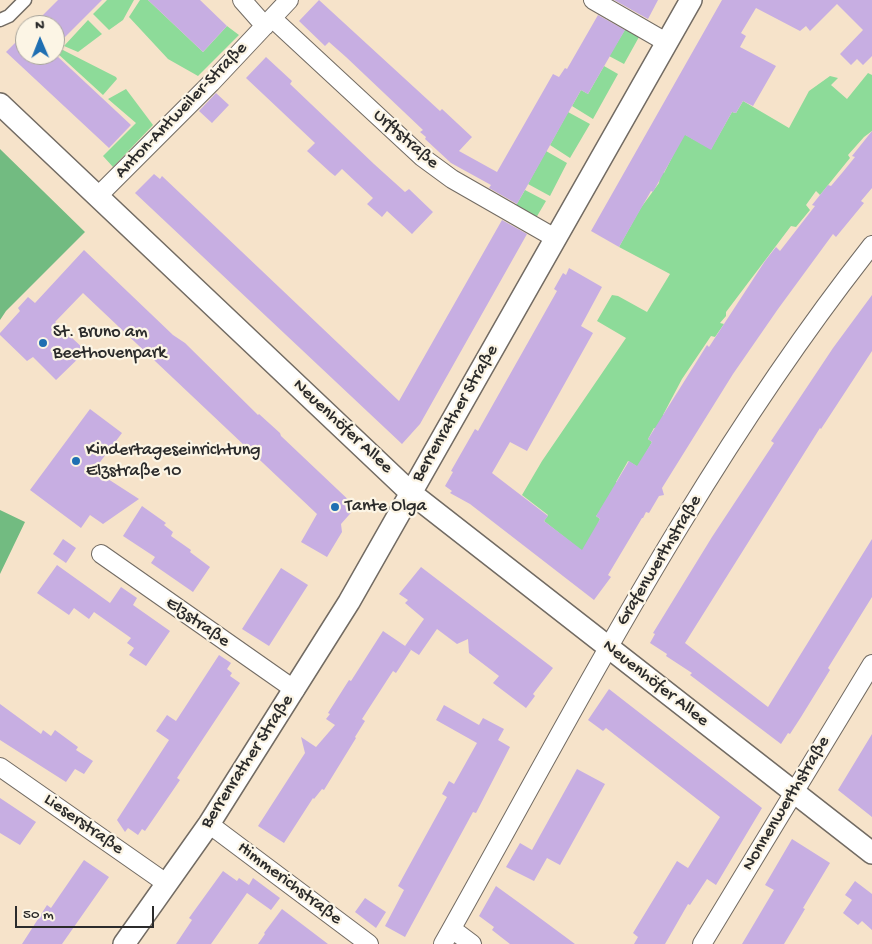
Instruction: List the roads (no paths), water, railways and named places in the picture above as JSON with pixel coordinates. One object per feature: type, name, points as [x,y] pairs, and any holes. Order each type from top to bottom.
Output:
[{"type":"street","points":[[0,20],[9,16],[25,0]]},
{"type":"street","points":[[242,0],[268,22]]},
{"type":"street","name":"Anton-Antweiler-Straße","points":[[98,196],[289,0]]},
{"type":"street","points":[[594,0],[666,42]]},
{"type":"street","name":"Berrenrather Straße","points":[[124,944],[209,824],[354,594],[691,0]]},
{"type":"street","name":"Urftstraße","points":[[268,22],[422,157],[452,179],[555,238]]},
{"type":"street","name":"Neuenhöfer Allee","points":[[0,104],[411,493],[608,648],[797,789],[872,853]]},
{"type":"street","name":"Grafenwerthstraße","points":[[447,936],[608,648],[692,507],[762,396],[872,245]]},
{"type":"street","name":"Elzstraße","points":[[101,554],[294,690]]},
{"type":"street","name":"Nonnenwerthstraße","points":[[702,944],[872,664]]},
{"type":"street","name":"Lieserstraße","points":[[0,767],[166,883]]},
{"type":"street","name":"Himmerichstraße","points":[[209,824],[369,944]]},
{"type":"street","points":[[447,936],[472,944]]},
{"type":"place","name":"St. Bruno am Beethovenpark","points":[[43,343]]},
{"type":"place","name":"Kindertageseinrichtung Elzstraße 10","points":[[76,461]]},
{"type":"place","name":"Tante Olga","points":[[335,507]]}]
